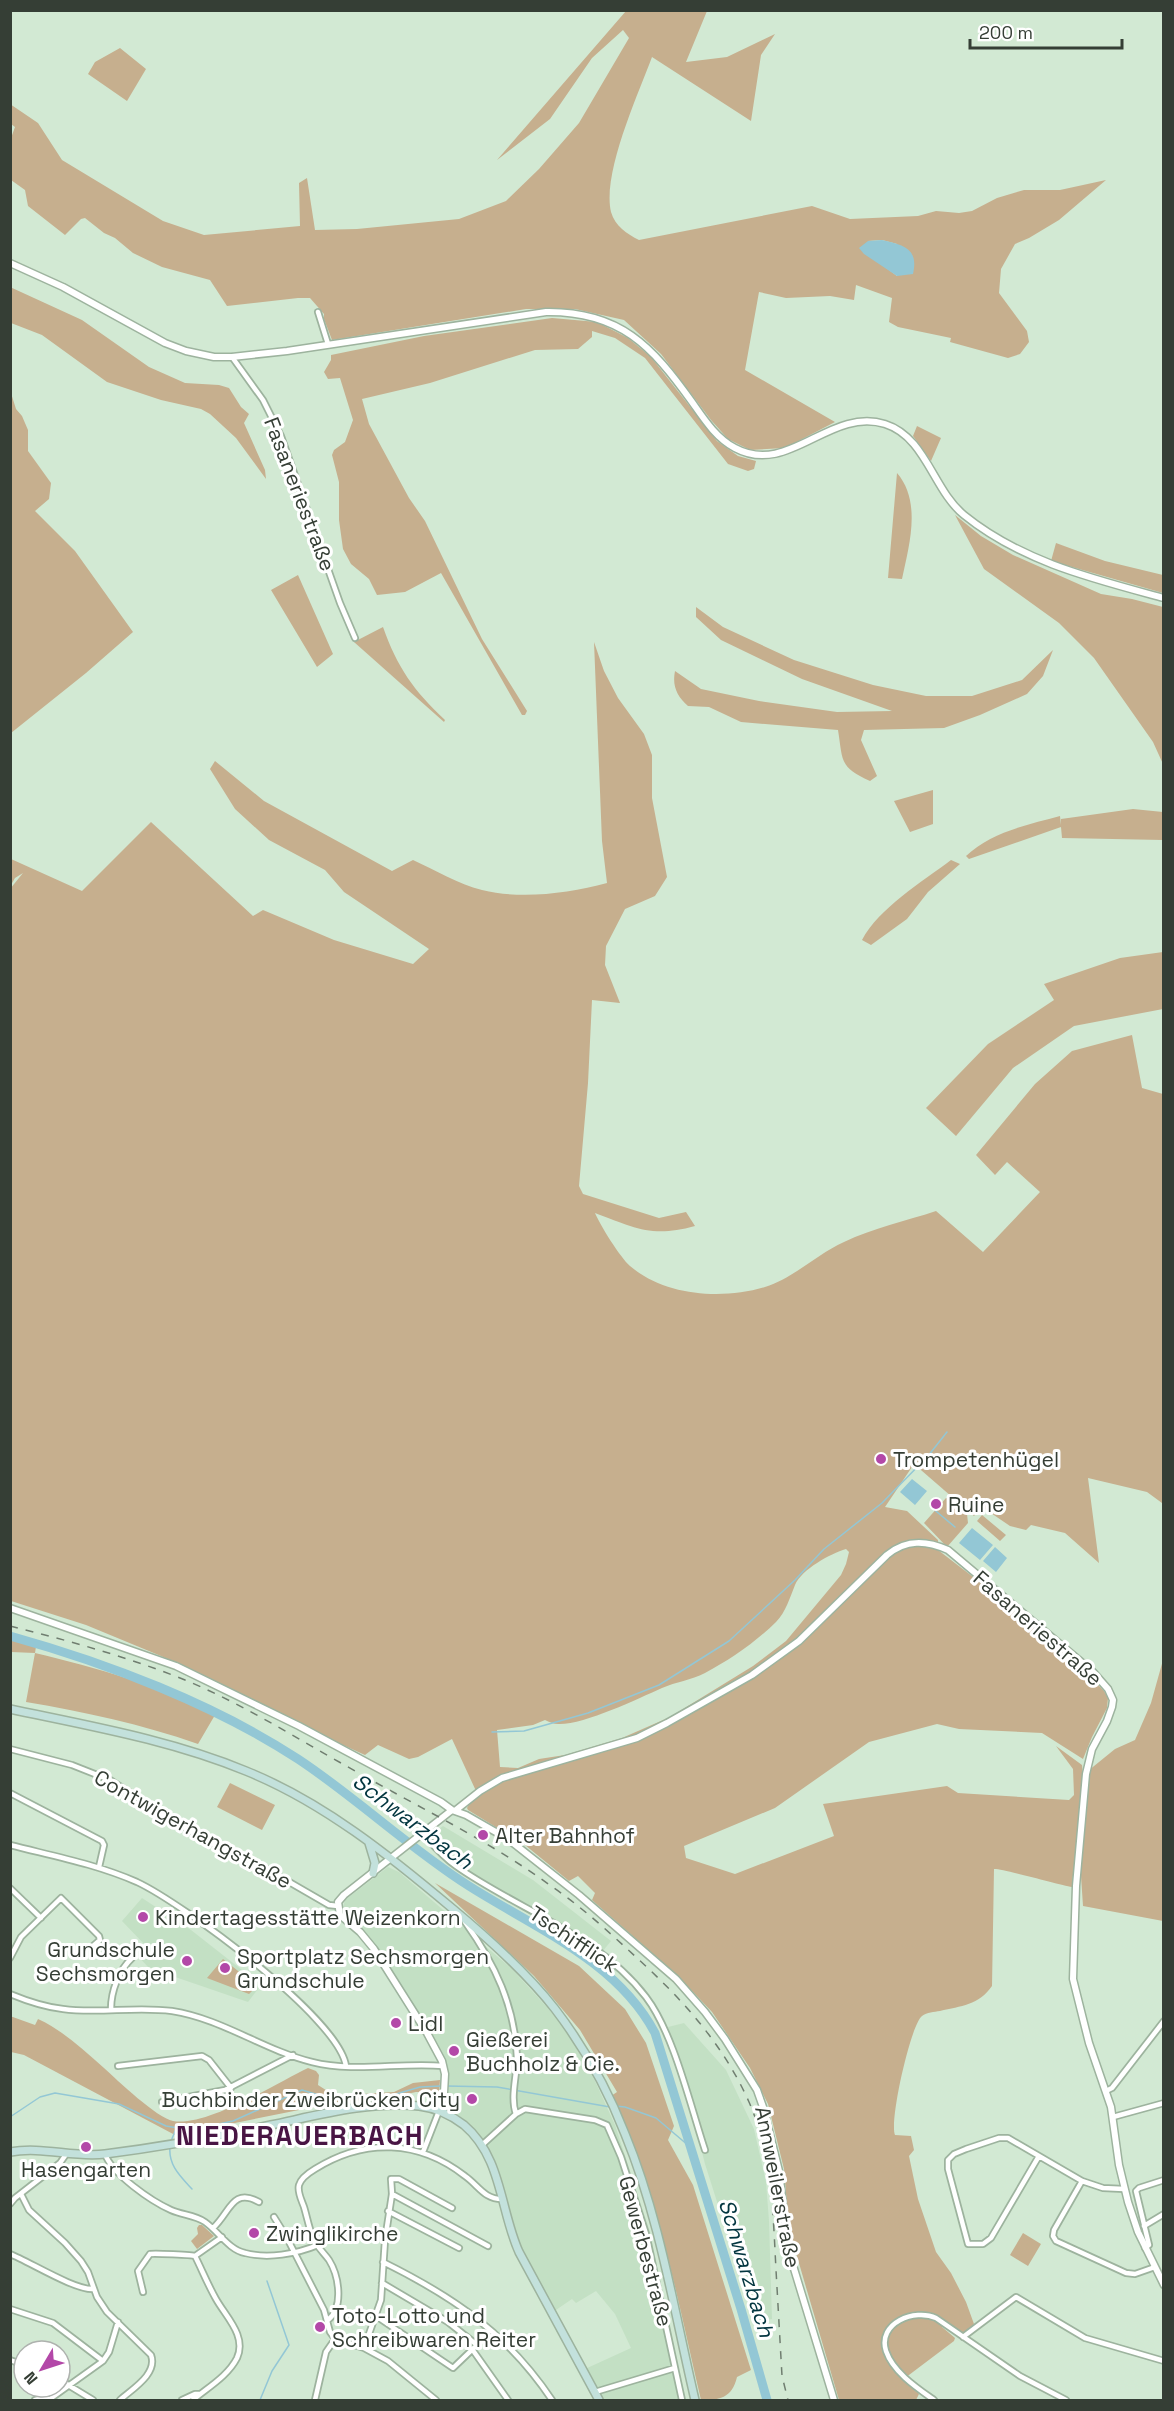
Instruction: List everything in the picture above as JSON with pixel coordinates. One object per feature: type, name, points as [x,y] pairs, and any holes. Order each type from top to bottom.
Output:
[{"type":"main road","points":[[10,1709],[126,1733],[210,1757],[249,1772],[308,1802],[391,1858],[510,1960],[554,2007],[586,2055],[625,2133],[652,2214],[695,2400]]},
{"type":"main road","points":[[369,1843],[375,1863],[373,1873]]},
{"type":"main road","points":[[10,2152],[38,2150],[105,2154],[369,2106],[412,2106],[439,2111],[464,2126],[482,2145],[493,2165],[509,2229],[519,2252],[599,2400]]},
{"type":"street","points":[[10,263],[63,287],[165,343],[194,353],[232,357],[546,312],[593,316],[626,330],[647,346],[718,435],[740,450],[755,455],[770,455],[796,447],[848,422],[867,421],[885,424],[899,431],[912,442],[954,506],[995,536],[1032,556],[1068,571],[1164,598]]},
{"type":"street","points":[[318,312],[328,344]]},
{"type":"street","name":"Fasaneriestraße","points":[[232,357],[263,400],[278,430],[340,603],[355,638]]},
{"type":"street","name":"Fasaneriestraße","points":[[454,1810],[502,1778],[620,1743],[667,1723],[752,1675],[783,1653],[829,1614],[897,1547],[906,1543],[920,1542],[948,1550],[1093,1672],[1108,1689],[1113,1700],[1110,1715],[1092,1749],[1086,1774],[1073,1979],[1079,2009],[1113,2117],[1124,2189],[1132,2216],[1164,2285]]},
{"type":"street","name":"Tschifflick","points":[[10,1608],[42,1617],[176,1666],[356,1755],[508,1839],[579,1895]]},
{"type":"street","name":"Contwigerhangstraße","points":[[10,1749],[72,1765],[110,1780],[203,1839],[265,1868],[329,1905],[338,1906]]},
{"type":"street","points":[[10,1793],[102,1840],[104,1845],[99,1867]]},
{"type":"street","points":[[423,2152],[444,2093],[443,2066],[428,2033],[374,1949],[360,1932],[340,1916],[338,1906],[344,1895],[454,1810]]},
{"type":"street","name":"Tschifflick","points":[[421,1836],[457,1867],[595,1949],[622,1969],[647,1998],[663,2025],[705,2150]]},
{"type":"street","points":[[10,1845],[99,1867],[144,1885],[175,1903],[292,1993],[337,2046],[346,2066]]},
{"type":"street","points":[[10,1888],[41,1918]]},
{"type":"street","name":"Annweilerstraße","points":[[579,1895],[689,1992],[725,2039],[757,2090],[777,2160],[788,2249],[834,2400]]},
{"type":"street","points":[[10,1958],[21,1937],[59,1899],[63,1899],[99,1936],[99,1940],[93,1946]]},
{"type":"street","points":[[460,1915],[495,1968],[507,2000],[515,2032],[514,2098],[516,2114],[482,2145]]},
{"type":"street","points":[[111,2009],[112,1995],[119,1977],[124,1966],[132,1958]]},
{"type":"street","points":[[10,1994],[35,2003],[63,2009],[157,2010],[199,2017],[315,2063],[384,2068],[417,2065],[443,2066]]},
{"type":"street","points":[[1106,2091],[1112,2088],[1164,2021]]},
{"type":"street","points":[[162,2102],[231,2088],[293,2055]]},
{"type":"street","points":[[118,2066],[202,2056],[209,2060],[231,2088]]},
{"type":"street","points":[[1113,2117],[1164,2103]]},
{"type":"street","name":"Gewerbestraße","points":[[516,2114],[525,2109],[595,2120],[607,2126],[621,2157],[646,2234],[682,2400]]},
{"type":"street","points":[[1039,2156],[991,2238],[982,2244],[968,2244],[948,2169],[948,2160],[951,2156],[969,2148],[1004,2137],[1013,2140],[1082,2181],[1103,2188],[1124,2189]]},
{"type":"street","points":[[328,2320],[337,2306],[337,2288],[331,2262],[318,2246],[299,2190],[299,2185],[308,2175],[333,2160],[366,2149],[397,2147],[423,2152],[460,2172],[486,2196],[502,2199]]},
{"type":"street","points":[[10,2204],[60,2163],[67,2153]]},
{"type":"street","points":[[105,2154],[117,2172],[151,2197],[172,2210],[202,2220],[243,2253],[295,2254],[318,2246]]},
{"type":"street","points":[[364,2348],[380,2306],[388,2211],[392,2194],[391,2179],[399,2180],[452,2208]]},
{"type":"street","points":[[1145,2248],[1149,2245],[1137,2190],[1164,2180]]},
{"type":"street","points":[[1082,2181],[1053,2230],[1053,2236],[1059,2243],[1126,2273],[1135,2274],[1158,2269]]},
{"type":"street","points":[[21,2194],[29,2210],[81,2261],[102,2305],[147,2350],[154,2364],[150,2372],[120,2400]]},
{"type":"street","points":[[392,2194],[488,2246]]},
{"type":"street","points":[[213,2228],[238,2198],[247,2196],[258,2202]]},
{"type":"street","points":[[388,2211],[459,2248]]},
{"type":"street","points":[[1144,2226],[1164,2214]]},
{"type":"street","points":[[274,2217],[295,2254],[335,2339],[364,2348],[397,2367],[436,2400]]},
{"type":"street","points":[[195,2256],[222,2237]]},
{"type":"street","points":[[10,2254],[76,2285],[94,2289]]},
{"type":"street","points":[[142,2292],[138,2271],[150,2254],[172,2256],[190,2254],[195,2256],[215,2298],[235,2328],[239,2348],[237,2358],[231,2367],[193,2400]]},
{"type":"street","points":[[384,2262],[444,2294],[478,2318],[523,2360],[552,2400]]},
{"type":"street","points":[[376,2316],[453,2368],[477,2344],[448,2322],[382,2283]]},
{"type":"street","points":[[963,2337],[1016,2297],[1085,2338],[1164,2361]]},
{"type":"street","points":[[10,2309],[46,2320],[103,2361]]},
{"type":"street","points":[[934,2400],[901,2373],[885,2350],[889,2330],[900,2320],[921,2314],[936,2318],[1020,2376],[1066,2400]]},
{"type":"street","points":[[72,2383],[103,2361],[109,2352],[118,2322]]},
{"type":"street","points":[[315,2400],[326,2352],[335,2339]]},
{"type":"street","points":[[472,2349],[508,2400]]},
{"type":"street","points":[[595,2392],[675,2368]]},
{"type":"street","points":[[72,2387],[93,2400]]},
{"type":"street","points":[[182,2400],[200,2394]]},
{"type":"street","points":[[35,2400],[40,2398],[51,2400]]},
{"type":"shaded area","points":[[626,11],[707,11],[686,62],[727,57],[775,34],[761,55],[751,121],[652,57],[616,156],[610,196],[611,212],[615,221],[639,240],[812,206],[850,219],[918,216],[936,211],[959,213],[972,211],[997,198],[1024,190],[1060,190],[1106,180],[1059,220],[1015,244],[1001,269],[999,293],[1027,331],[1029,342],[1020,354],[1008,358],[950,342],[951,338],[898,327],[889,322],[892,298],[856,285],[854,300],[830,296],[786,298],[759,292],[745,370],[835,422],[785,448],[750,450],[728,439],[661,354],[624,320],[575,309],[526,309],[332,340],[324,314],[310,298],[227,306],[210,280],[162,267],[133,253],[85,218],[81,219],[65,235],[28,206],[25,190],[11,180],[11,138],[15,127],[11,124],[10,104],[38,123],[62,160],[163,221],[204,235],[300,226],[299,183],[307,178],[315,230],[357,229],[459,219],[506,201],[539,169],[579,123],[629,38],[623,30],[592,58],[550,119],[497,160]],"holes":[[[882,240],[897,244],[897,276],[881,264],[868,241]]]},
{"type":"shaded area","points":[[120,48],[146,69],[127,101],[88,74],[95,62]]},
{"type":"shaded area","points":[[10,287],[82,320],[149,367],[185,383],[219,385],[229,388],[241,407],[249,414],[244,423],[265,470],[266,479],[236,438],[210,414],[201,409],[161,400],[107,382],[42,335],[11,323]]},
{"type":"shaded area","points":[[552,318],[597,322],[628,338],[651,357],[717,441],[738,456],[756,461],[754,469],[748,471],[728,464],[645,358],[615,338],[592,331],[592,337],[578,349],[535,350],[430,383],[362,399],[369,424],[409,498],[425,521],[482,639],[527,711],[525,715],[522,715],[441,573],[405,592],[377,595],[369,579],[351,564],[343,549],[339,520],[339,482],[332,455],[334,450],[345,442],[353,420],[340,378],[328,379],[324,372],[331,360],[331,355],[424,336]]},
{"type":"shaded area","points":[[10,390],[16,409],[28,430],[28,451],[51,483],[49,499],[35,511],[75,551],[133,632],[11,733]]},
{"type":"shaded area","points":[[917,426],[941,438],[931,461],[913,436]]},
{"type":"shaded area","points":[[897,473],[909,497],[912,524],[902,579],[888,578]]},
{"type":"shaded area","points":[[955,515],[981,536],[1013,555],[1101,594],[1163,607],[1163,764],[1153,742],[1094,658],[1059,623],[984,569]]},
{"type":"shaded area","points":[[1056,543],[1105,561],[1163,575],[1163,593],[1051,561]]},
{"type":"shaded area","points":[[298,575],[333,654],[317,667],[271,590]]},
{"type":"shaded area","points":[[696,607],[723,627],[794,660],[873,685],[926,696],[972,696],[1022,680],[1053,650],[1043,676],[1027,694],[980,715],[944,728],[864,730],[861,740],[877,776],[870,781],[853,771],[844,762],[838,730],[741,722],[709,707],[688,706],[684,702],[675,686],[675,671],[701,689],[759,701],[837,712],[892,711],[802,679],[721,640],[696,617]]},
{"type":"shaded area","points":[[383,627],[394,654],[408,678],[424,699],[445,720],[444,722],[354,642]]},
{"type":"shaded area","points":[[594,642],[604,671],[618,698],[644,734],[652,755],[652,798],[667,877],[655,896],[625,909],[606,946],[605,965],[620,1003],[592,1000],[579,1186],[583,1194],[659,1218],[686,1212],[695,1226],[667,1231],[644,1230],[595,1213],[626,1262],[644,1276],[660,1284],[694,1293],[713,1294],[765,1287],[786,1278],[834,1247],[855,1237],[936,1211],[983,1252],[1040,1192],[1007,1162],[995,1175],[976,1155],[1035,1084],[1072,1051],[1132,1035],[1142,1088],[1163,1094],[1164,1497],[1162,1503],[1147,1492],[1088,1478],[1099,1563],[1065,1533],[1031,1525],[1026,1530],[1010,1526],[982,1507],[974,1516],[914,1464],[885,1507],[907,1511],[938,1540],[938,1550],[1073,1659],[1104,1691],[1108,1698],[1107,1708],[1083,1759],[1042,1733],[959,1729],[937,1724],[869,1742],[775,1808],[684,1846],[686,1858],[735,1874],[834,1836],[823,1804],[947,1786],[958,1793],[1069,1800],[1074,1795],[1073,1769],[1056,1746],[1082,1765],[1083,1775],[1115,1749],[1135,1740],[1151,1703],[1163,1660],[1163,1921],[1083,1906],[1081,1876],[1073,1875],[1072,1887],[994,1869],[992,1986],[981,1997],[969,2004],[922,2016],[912,2036],[898,2093],[895,2135],[911,2136],[914,2150],[909,2156],[918,2199],[936,2252],[951,2273],[974,2324],[965,2332],[961,2332],[945,2322],[942,2327],[955,2338],[954,2341],[905,2378],[904,2381],[919,2394],[916,2400],[839,2400],[789,2229],[784,2169],[768,2104],[750,2068],[712,2012],[677,1975],[592,1900],[595,1893],[578,1876],[569,1881],[525,1845],[468,1810],[476,1791],[452,1739],[418,1757],[409,1759],[378,1745],[365,1755],[301,1726],[232,1689],[161,1656],[86,1625],[11,1601],[10,889],[23,873],[15,878],[11,885],[11,859],[82,891],[151,822],[253,916],[263,910],[334,940],[413,964],[429,949],[344,892],[325,870],[269,840],[235,809],[210,769],[215,761],[264,801],[392,871],[413,860],[455,881],[482,890],[529,895],[577,890],[607,883],[602,841]],"holes":[[[846,1549],[849,1552],[841,1575],[786,1641],[753,1666],[670,1717],[622,1738],[565,1755],[539,1759],[518,1768],[500,1767],[497,1730],[533,1725],[545,1720],[558,1724],[582,1720],[705,1673],[743,1650],[776,1622],[785,1609],[795,1585],[804,1573],[825,1558]]]},
{"type":"shaded area","points":[[933,790],[933,824],[910,832],[894,801]]},
{"type":"shaded area","points":[[1133,809],[1163,812],[1163,840],[1062,838],[1061,827],[969,859],[966,856],[987,841],[1010,830],[1060,816],[1061,825],[1061,819]]},
{"type":"shaded area","points":[[951,860],[960,864],[928,892],[907,919],[871,945],[862,940],[890,906]]},
{"type":"shaded area","points":[[1163,952],[1163,1009],[1074,1026],[1013,1068],[956,1136],[926,1108],[988,1044],[1054,1000],[1044,984],[1120,958]]},
{"type":"shaded area","points":[[946,1498],[967,1514],[968,1523],[947,1547],[924,1523]]},
{"type":"shaded area","points":[[982,1515],[1006,1535],[1000,1541],[977,1521]]},
{"type":"shaded area","points":[[11,1633],[37,1640],[35,1653],[11,1652]]},
{"type":"shaded area","points":[[35,1653],[127,1678],[194,1704],[215,1715],[198,1744],[113,1719],[26,1702]]},
{"type":"shaded area","points":[[230,1783],[275,1805],[262,1830],[217,1807]]},
{"type":"shaded area","points":[[443,1826],[533,1880],[611,1941],[598,1957],[452,1866],[422,1841]]},
{"type":"shaded area","points":[[388,1867],[399,1872],[512,1969],[554,2015],[572,2040],[595,2081],[615,2125],[650,2232],[685,2400],[602,2400],[585,2369],[631,2348],[615,2314],[596,2291],[576,2303],[572,2299],[553,2312],[520,2246],[497,2168],[488,2148],[479,2135],[450,2108],[448,2071],[440,2052],[375,1945],[342,1911],[345,1900]]},
{"type":"shaded area","points":[[435,1883],[579,1966],[625,2009],[646,2043],[674,2126],[668,2140],[693,2185],[751,2370],[737,2377],[728,2394],[719,2398],[701,2400],[654,2207],[642,2169],[611,2096],[617,2092],[580,2030],[534,1976]]},
{"type":"shaded area","name":"Grundschule Sechsmorgen","points":[[142,1898],[191,1930],[261,1985],[248,2002],[149,1968],[136,1954],[145,1945],[122,1921]]},
{"type":"shaded area","name":"Sportplatz Sechsmorgen Grundschule","points":[[223,1959],[257,1986],[249,1994],[207,1978]]},
{"type":"shaded area","points":[[10,2016],[35,2025],[38,2019],[56,2029],[148,2106],[173,2121],[187,2121],[222,2111],[308,2068],[319,2075],[318,2085],[332,2094],[394,2092],[413,2083],[440,2080],[439,2092],[416,2092],[388,2098],[339,2102],[175,2135],[24,2055],[11,2052]]},
{"type":"shaded area","points":[[684,2023],[726,2070],[754,2129],[766,2182],[772,2319],[755,2321],[705,2164],[700,2144],[705,2142],[668,2027]]},
{"type":"shaded area","points":[[199,2225],[214,2236],[197,2249],[191,2241],[198,2234]]},
{"type":"shaded area","points":[[1023,2233],[1041,2244],[1028,2266],[1010,2255]]},
{"type":"water","points":[[882,240],[908,249],[914,258],[913,274],[897,276],[864,254],[859,248],[868,241]]},
{"type":"water","points":[[912,1479],[927,1491],[915,1505],[900,1492]]},
{"type":"water","points":[[972,1528],[993,1545],[980,1560],[959,1543]]},
{"type":"water","points":[[995,1547],[1007,1558],[996,1572],[983,1561]]},
{"type":"waterway","points":[[492,1732],[524,1731],[588,1713],[659,1685],[729,1641],[795,1580],[824,1549],[882,1503],[928,1456],[947,1432]]},
{"type":"waterway","points":[[931,1507],[955,1527]]},
{"type":"waterway","name":"Schwarzbach","points":[[10,1636],[122,1672],[196,1703],[265,1739],[320,1774],[425,1856],[469,1886],[572,1948],[619,1986],[639,2008],[655,2033],[767,2400]]},
{"type":"waterway","name":"Schwarzbach","points":[[10,2117],[40,2097],[55,2093],[119,2104],[166,2126],[190,2130],[233,2121],[302,2090],[332,2099],[344,2099],[366,2095],[389,2096],[420,2087],[441,2086]]},
{"type":"waterway","name":"Schwarzbach","points":[[446,2086],[497,2087],[610,2107]]},
{"type":"waterway","name":"Schwarzbach","points":[[615,2106],[625,2107],[656,2118],[689,2146]]},
{"type":"waterway","points":[[171,2141],[176,2129]]},
{"type":"waterway","points":[[170,2146],[173,2165],[192,2189]]},
{"type":"waterway","points":[[260,2400],[272,2371],[289,2345],[267,2281]]},
{"type":"railway","points":[[10,1626],[99,1650],[164,1672],[207,1690],[272,1724],[480,1840],[528,1870],[595,1920],[670,1990],[701,2024],[727,2061],[739,2081],[757,2122],[770,2184],[782,2376],[788,2400]]},
{"type":"place","name":"Trompetenhügel","points":[[881,1459]]},
{"type":"place","name":"Ruine","points":[[936,1504]]},
{"type":"place","name":"Alter Bahnhof","points":[[483,1835]]},
{"type":"place","name":"Kindertagesstätte Weizenkorn","points":[[143,1917]]},
{"type":"place","name":"Grundschule Sechsmorgen","points":[[187,1961]]},
{"type":"place","name":"Sportplatz Sechsmorgen Grundschule","points":[[225,1968]]},
{"type":"place","name":"Lidl","points":[[396,2023]]},
{"type":"place","name":"Gießerei Buchholz & Cie.","points":[[454,2051]]},
{"type":"place","name":"Buchbinder Zweibrücken City","points":[[472,2099]]},
{"type":"place","name":"Hasengarten","points":[[86,2147]]},
{"type":"place","name":"Zwinglikirche","points":[[254,2233]]},
{"type":"place","name":"Toto-Lotto und Schreibwaren Reiter","points":[[320,2327]]},
{"type":"district","name":"NIEDERAUERBACH","points":[[300,2135]]}]
